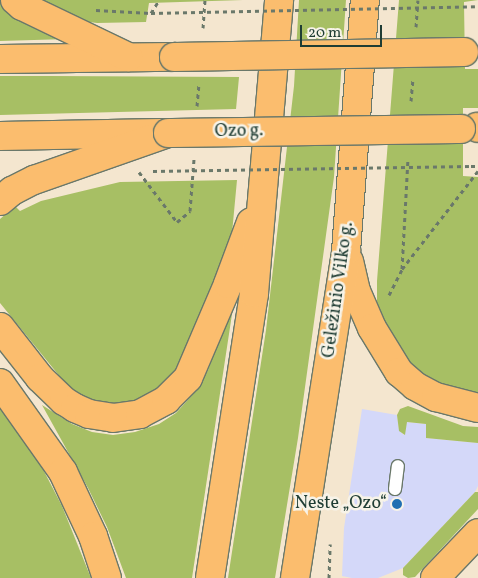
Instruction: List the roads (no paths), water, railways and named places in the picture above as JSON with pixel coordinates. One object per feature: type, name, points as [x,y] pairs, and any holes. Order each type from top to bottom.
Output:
[{"type":"main road","points":[[15,0],[22,6],[128,57]]},
{"type":"main road","points":[[210,578],[254,292],[279,0]]},
{"type":"main road","name":"Geležinio Vilko g.","points":[[295,578],[346,251],[365,0]]},
{"type":"main road","points":[[0,59],[174,57],[473,49]]},
{"type":"main road","name":"Ozo g.","points":[[0,136],[474,128]]},
{"type":"main road","points":[[0,201],[12,191],[34,180],[168,133]]},
{"type":"main road","points":[[0,327],[40,378],[64,401],[75,408],[88,414],[113,418],[140,414],[153,409],[179,389],[195,364],[228,284],[263,188]]},
{"type":"main road","points":[[346,251],[356,291],[372,328],[399,372],[414,386],[436,397],[478,408]]},
{"type":"main road","points":[[0,383],[63,472],[93,536],[107,578]]},
{"type":"main road","points":[[435,578],[478,533]]},
{"type":"lane","points":[[395,489],[398,466]]},
{"type":"place","name":"Neste „Ozo“","points":[[397,504]]}]
